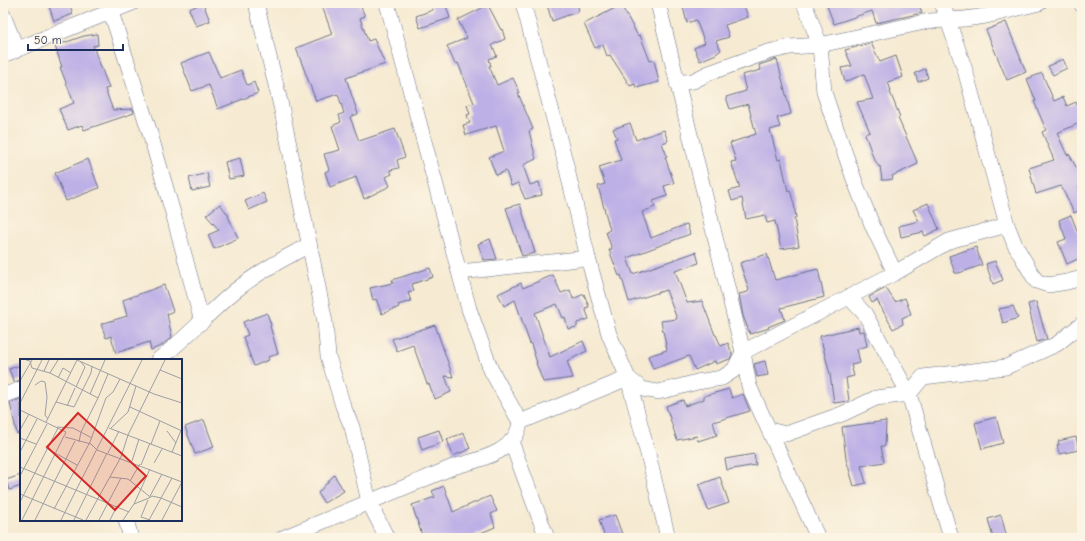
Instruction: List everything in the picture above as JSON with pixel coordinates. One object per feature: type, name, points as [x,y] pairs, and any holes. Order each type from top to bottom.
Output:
[{"type":"street","points":[[9,53],[110,8],[132,3]]},
{"type":"street","points":[[256,3],[281,106],[325,322],[328,356],[343,406],[352,427],[369,502],[387,538]]},
{"type":"street","points":[[283,538],[453,467],[481,459],[499,451],[511,442],[519,429],[520,422],[491,370],[469,309],[387,3]]},
{"type":"street","points":[[523,3],[565,161],[588,258],[609,334],[628,378],[668,538]]},
{"type":"street","points":[[658,3],[743,352],[749,386],[818,538]]},
{"type":"street","points":[[804,3],[820,45],[824,92],[854,182],[895,273]]},
{"type":"street","points":[[942,3],[965,70],[1007,225],[1015,245],[1036,280],[1048,284],[1067,282],[1082,278]]},
{"type":"street","points":[[677,84],[693,81],[709,73],[768,52],[790,47],[820,45],[929,21],[986,16],[1039,3]]},
{"type":"street","points":[[110,8],[176,220],[202,322]]},
{"type":"street","points":[[3,15],[15,45],[9,53]]},
{"type":"street","points":[[628,378],[642,389],[658,392],[697,382],[722,378],[734,370],[743,352],[895,273],[949,241],[1007,225]]},
{"type":"street","points":[[159,359],[175,348],[236,290],[265,268],[309,245]]},
{"type":"street","points":[[460,272],[588,258]]},
{"type":"street","points":[[849,297],[865,314],[909,394],[951,538]]},
{"type":"street","points":[[769,430],[786,434],[842,414],[876,398],[909,394],[922,377],[1006,367],[1057,344],[1082,324]]},
{"type":"street","points":[[520,422],[628,378]]},
{"type":"street","points":[[3,396],[20,389]]},
{"type":"street","points":[[511,442],[547,538]]},
{"type":"street","points":[[126,521],[131,538]]},
{"type":"building","points":[[48,3],[69,3],[73,14],[54,21]]},
{"type":"building","points":[[203,3],[210,21],[196,26],[189,9]]},
{"type":"building","points":[[321,3],[359,3],[365,16],[360,18],[368,41],[374,39],[385,64],[346,78],[358,114],[350,117],[359,141],[395,129],[405,157],[397,160],[399,168],[390,170],[392,174],[386,177],[390,186],[364,199],[356,177],[330,187],[325,172],[329,170],[324,154],[340,150],[332,126],[341,122],[339,115],[344,113],[338,94],[316,101],[296,48],[332,34]]},
{"type":"building","points":[[430,3],[445,3],[450,18],[420,28],[416,16],[433,10]]},
{"type":"building","points":[[554,3],[577,3],[579,11],[552,21],[547,5]]},
{"type":"building","points":[[682,3],[743,3],[748,17],[725,25],[729,37],[716,41],[721,50],[716,54],[700,61],[694,48],[705,43],[696,20],[687,23]]},
{"type":"building","points":[[826,3],[918,3],[922,13],[876,23],[872,11],[834,24]]},
{"type":"building","points":[[488,5],[501,30],[502,29],[505,39],[492,45],[497,56],[489,59],[491,66],[489,66],[497,85],[513,78],[520,93],[518,93],[533,129],[529,131],[536,159],[523,165],[530,185],[539,182],[542,195],[525,199],[518,183],[511,186],[506,171],[496,175],[489,157],[504,151],[496,126],[466,135],[463,125],[470,123],[467,115],[470,114],[467,105],[474,103],[458,63],[455,64],[447,46],[467,38],[458,20]]},
{"type":"building","points":[[621,5],[638,36],[640,35],[650,61],[654,60],[659,82],[636,88],[635,84],[630,86],[610,55],[607,56],[603,45],[595,48],[584,24]]},
{"type":"building","points":[[1006,22],[1026,72],[1007,80],[986,30]]},
{"type":"building","points":[[97,34],[98,45],[93,46],[109,88],[105,89],[113,110],[133,109],[134,113],[84,130],[82,125],[68,130],[59,109],[74,103],[60,67],[62,67],[55,46],[84,36]]},
{"type":"building","points":[[871,43],[880,62],[896,56],[903,77],[888,82],[890,92],[900,117],[898,118],[918,164],[892,176],[893,179],[887,180],[882,180],[880,166],[879,167],[873,157],[865,134],[870,132],[857,102],[873,99],[864,74],[845,82],[841,68],[852,66],[845,50]]},
{"type":"building","points":[[209,52],[220,78],[241,70],[247,85],[254,82],[258,93],[218,109],[209,85],[192,91],[181,63]]},
{"type":"building","points":[[777,59],[791,114],[777,118],[780,127],[770,130],[778,160],[781,159],[788,191],[790,190],[794,204],[796,218],[794,219],[799,246],[781,249],[775,221],[767,223],[765,215],[746,219],[742,198],[732,201],[729,191],[740,188],[731,162],[736,161],[730,143],[756,134],[748,104],[730,109],[726,97],[746,91],[742,75],[761,70],[759,65]]},
{"type":"building","points":[[1063,59],[1067,68],[1053,75],[1048,66]]},
{"type":"building","points":[[925,69],[928,78],[918,82],[915,73]]},
{"type":"building","points":[[1042,73],[1054,101],[1063,97],[1067,106],[1076,102],[1082,117],[1082,122],[1057,133],[1067,155],[1069,154],[1082,178],[1082,185],[1078,187],[1082,196],[1082,209],[1074,213],[1061,186],[1036,194],[1029,168],[1054,160],[1042,132],[1046,130],[1027,79]]},
{"type":"building","points":[[630,123],[636,140],[664,130],[668,141],[662,143],[674,183],[664,186],[667,196],[653,201],[655,207],[642,212],[651,238],[687,224],[690,234],[627,258],[633,274],[696,252],[699,263],[675,271],[687,303],[702,301],[715,335],[721,346],[728,343],[732,354],[730,359],[716,364],[715,361],[695,370],[689,356],[653,369],[648,356],[667,350],[661,321],[677,319],[666,290],[629,302],[621,275],[619,276],[609,250],[612,249],[606,232],[610,230],[598,186],[605,184],[599,167],[621,160],[614,139],[617,138],[613,129]]},
{"type":"building","points":[[240,158],[244,176],[229,179],[225,162]]},
{"type":"building","points":[[88,159],[99,188],[66,201],[55,173]]},
{"type":"building","points":[[207,173],[210,187],[192,191],[189,178]]},
{"type":"building","points":[[263,193],[267,202],[249,210],[245,201]]},
{"type":"building","points":[[928,203],[939,229],[925,236],[923,232],[901,237],[899,226],[919,221],[913,210]]},
{"type":"building","points":[[220,204],[229,216],[238,238],[214,249],[208,235],[219,230],[206,215]]},
{"type":"building","points":[[520,204],[535,253],[522,256],[506,208]]},
{"type":"building","points":[[1071,215],[1082,243],[1082,257],[1067,264],[1058,242],[1066,239],[1059,220]]},
{"type":"building","points":[[490,239],[497,259],[484,260],[478,244]]},
{"type":"building","points":[[976,247],[982,265],[955,273],[949,256]]},
{"type":"building","points":[[767,254],[775,280],[818,269],[824,297],[781,308],[785,320],[768,327],[769,328],[750,334],[743,316],[739,294],[748,292],[749,290],[740,263]]},
{"type":"building","points":[[995,261],[1003,280],[993,284],[986,264]]},
{"type":"building","points":[[430,268],[433,277],[412,284],[414,291],[408,293],[411,301],[398,305],[399,307],[382,314],[376,299],[373,300],[370,288],[393,283],[392,280]]},
{"type":"building","points":[[553,275],[561,293],[570,290],[573,299],[584,294],[589,307],[585,308],[589,319],[577,323],[577,327],[568,329],[565,317],[563,318],[557,304],[535,313],[550,357],[583,341],[587,351],[567,361],[573,378],[543,382],[515,300],[504,306],[498,294],[521,283],[523,288]]},
{"type":"building","points":[[164,285],[173,311],[167,314],[172,337],[161,346],[151,350],[149,342],[116,353],[111,336],[106,338],[101,324],[127,316],[123,300]]},
{"type":"building","points":[[886,288],[895,302],[905,298],[911,314],[902,318],[903,324],[893,329],[877,300],[872,303],[869,297]]},
{"type":"building","points":[[1036,302],[1047,339],[1037,342],[1028,304]]},
{"type":"building","points":[[1013,306],[1018,318],[1003,323],[999,309]]},
{"type":"building","points":[[267,313],[278,354],[268,357],[269,360],[254,366],[243,337],[248,335],[243,322]]},
{"type":"building","points":[[435,325],[453,377],[445,376],[451,392],[435,399],[429,384],[427,384],[413,345],[397,351],[392,339]]},
{"type":"building","points":[[858,327],[859,332],[864,331],[867,346],[857,349],[860,363],[851,365],[854,376],[846,378],[849,401],[834,403],[830,374],[820,336]]},
{"type":"building","points":[[765,361],[768,375],[757,377],[754,364]]},
{"type":"building","points":[[20,365],[20,380],[14,382],[9,369]]},
{"type":"building","points":[[729,389],[732,398],[743,394],[750,411],[713,422],[717,435],[698,441],[697,436],[677,440],[666,406],[683,400],[685,406],[704,399],[704,396]]},
{"type":"building","points":[[20,399],[20,434],[17,434],[10,403]]},
{"type":"building","points":[[996,417],[1003,443],[982,449],[975,423]]},
{"type":"building","points":[[204,420],[214,447],[195,454],[185,427]]},
{"type":"building","points":[[886,421],[885,446],[881,446],[884,462],[861,466],[866,483],[854,486],[846,459],[842,427]]},
{"type":"building","points":[[439,430],[443,442],[422,450],[418,437]]},
{"type":"building","points":[[464,433],[470,449],[453,456],[447,439]]},
{"type":"building","points":[[1076,437],[1079,450],[1059,454],[1057,445],[1059,445],[1058,441]]},
{"type":"building","points":[[754,454],[756,465],[727,470],[725,459]]},
{"type":"building","points":[[20,475],[20,486],[9,490],[6,480]]},
{"type":"building","points":[[334,475],[344,491],[324,503],[318,493]]},
{"type":"building","points":[[720,477],[729,503],[708,510],[699,485]]},
{"type":"building","points":[[444,486],[453,512],[490,496],[497,511],[491,514],[495,527],[469,538],[423,538],[412,505],[435,497],[432,491]]},
{"type":"building","points":[[615,515],[622,534],[611,538],[605,538],[599,520]]},
{"type":"building","points":[[1001,515],[1007,538],[993,538],[988,519]]}]
